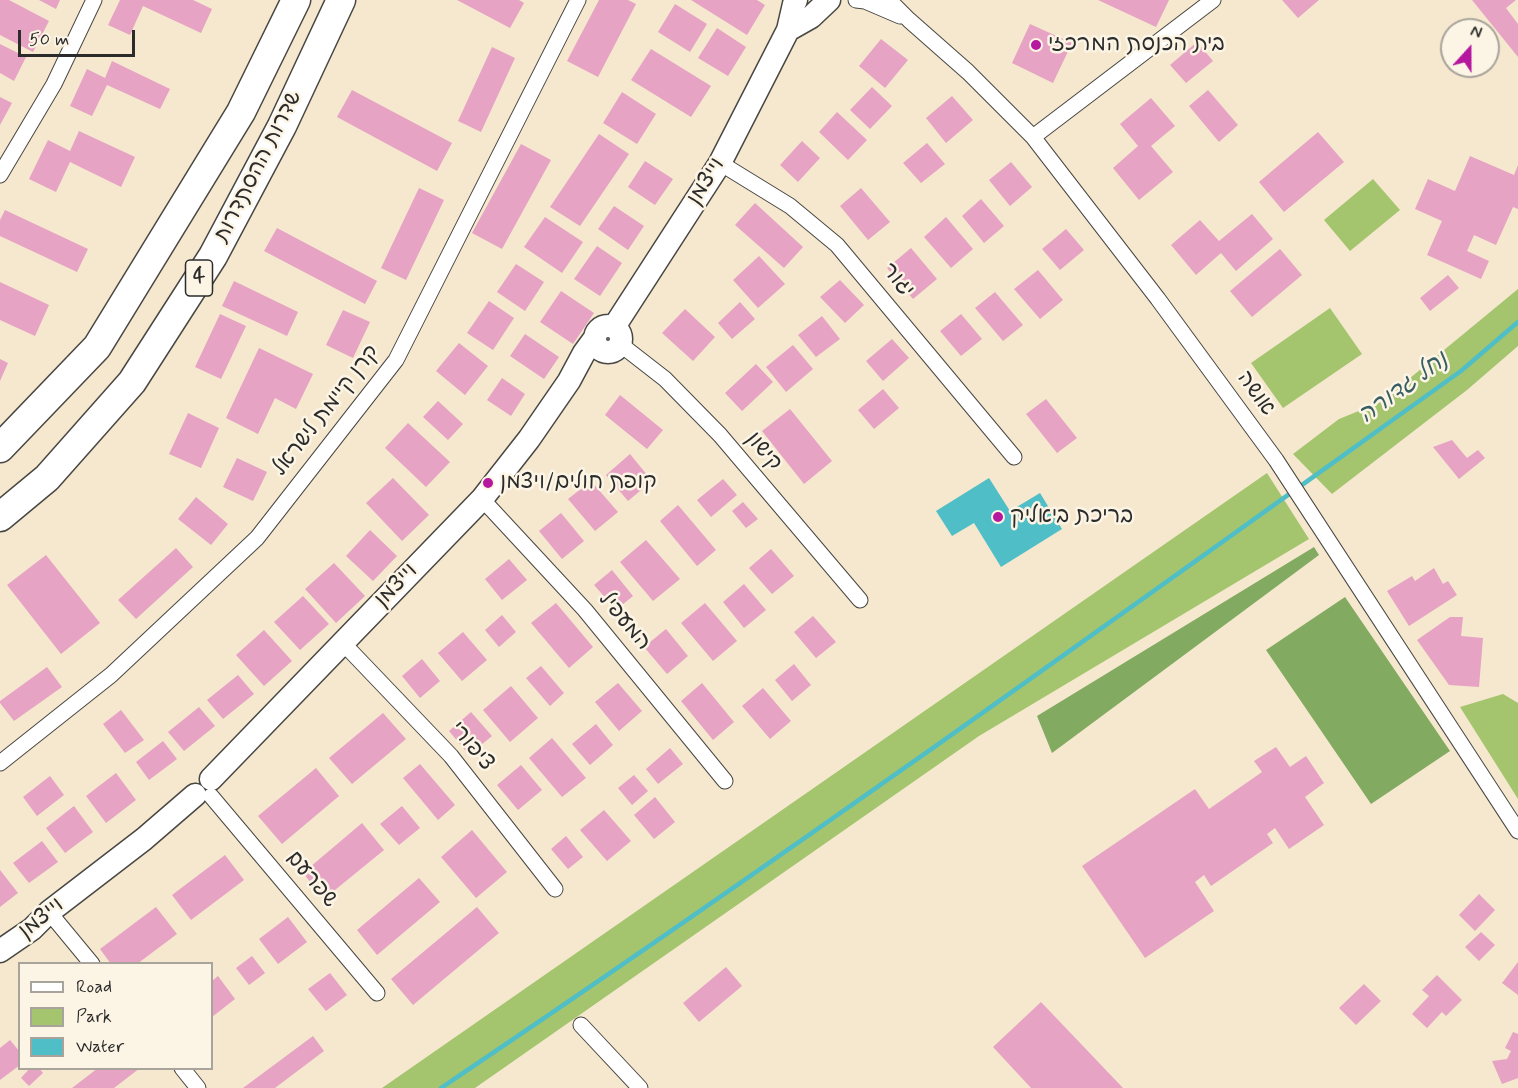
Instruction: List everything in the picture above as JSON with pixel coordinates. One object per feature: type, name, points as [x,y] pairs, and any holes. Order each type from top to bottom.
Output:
[{"type":"highway","name":"שדרות ההסתדרות","points":[[0,448],[97,347],[241,112],[296,0]]},
{"type":"highway","name":"שדרות ההסתדרות","points":[[0,517],[48,478],[132,382],[213,256],[282,126],[341,0]]},
{"type":"street","points":[[0,175],[54,84],[94,0]]},
{"type":"street","name":"קרן קיימת לישראל","points":[[0,763],[111,675],[257,538],[396,360],[578,0]]},
{"type":"street","name":"וייצמן","points":[[0,951],[32,929],[49,912],[206,790],[342,642],[483,499],[529,439],[569,381],[610,340],[720,163],[788,30],[796,0]]},
{"type":"street","points":[[788,30],[811,17],[830,0]]},
{"type":"street","name":"אושה","points":[[856,0],[909,20]]},
{"type":"street","name":"אושה","points":[[889,0],[968,72],[1033,137],[1165,309],[1276,460],[1518,831]]},
{"type":"street","points":[[1033,137],[1213,0]]},
{"type":"street","name":"יגור","points":[[720,163],[790,206],[837,244],[1014,457]]},
{"type":"street","name":"קישון","points":[[610,340],[665,379],[720,435],[860,600]]},
{"type":"street","name":"המעפיל","points":[[483,499],[585,610],[724,781]]},
{"type":"street","name":"ציפורי","points":[[342,642],[451,756],[555,890]]},
{"type":"street","name":"שפרעם","points":[[206,790],[377,993]]},
{"type":"street","points":[[49,912],[91,962]]},
{"type":"street","points":[[581,1025],[640,1088]]},
{"type":"street","points":[[184,1070],[198,1088]]},
{"type":"green space","points":[[1373,179],[1400,210],[1350,251],[1324,220]]},
{"type":"green space","points":[[1518,289],[1518,346],[1467,390],[1332,494],[1293,454],[1339,419],[1381,402]]},
{"type":"green space","points":[[1330,308],[1362,354],[1283,408],[1251,363]]},
{"type":"green space","points":[[1267,473],[1309,539],[979,736],[475,1088],[382,1088]]},
{"type":"green space","points":[[1314,547],[1319,555],[1052,753],[1037,716]]},
{"type":"green space","points":[[1345,597],[1450,751],[1371,804],[1266,650]]},
{"type":"green space","points":[[1503,694],[1518,703],[1518,799],[1460,707]]},
{"type":"water","name":"בריכת ביאליק","points":[[989,478],[1010,511],[1040,493],[1062,529],[1001,567],[974,523],[952,536],[936,511]]},
{"type":"building","points":[[0,0],[9,0],[49,21],[33,52],[0,35]]},
{"type":"building","points":[[39,0],[60,0],[56,9]]},
{"type":"building","points":[[120,0],[193,0],[212,9],[201,33],[143,6],[130,35],[108,25]]},
{"type":"building","points":[[457,0],[519,0],[524,3],[510,28]]},
{"type":"building","points":[[599,0],[628,0],[636,4],[598,77],[567,61]]},
{"type":"building","points":[[691,0],[757,0],[765,5],[747,35]]},
{"type":"building","points":[[1098,0],[1169,0],[1156,27]]},
{"type":"building","points":[[1282,0],[1319,0],[1298,18]]},
{"type":"building","points":[[1472,0],[1516,0],[1506,8],[1518,24],[1518,57],[1500,35],[1500,18],[1487,18]]},
{"type":"building","points":[[675,4],[707,24],[690,52],[658,32]]},
{"type":"building","points":[[1030,24],[1072,43],[1053,83],[1012,63]]},
{"type":"building","points":[[717,28],[746,47],[728,76],[698,58]]},
{"type":"building","points":[[881,39],[908,60],[885,88],[859,66]]},
{"type":"building","points":[[1197,42],[1213,61],[1186,83],[1170,65]]},
{"type":"building","points":[[0,44],[26,57],[14,81],[0,73]]},
{"type":"building","points":[[492,47],[515,58],[481,132],[458,121]]},
{"type":"building","points":[[651,49],[711,86],[691,117],[631,80]]},
{"type":"building","points":[[112,61],[170,89],[160,109],[107,85],[92,116],[70,106],[87,69],[105,78]]},
{"type":"building","points":[[872,87],[892,106],[870,129],[850,110]]},
{"type":"building","points":[[352,90],[452,143],[437,171],[337,117]]},
{"type":"building","points":[[1208,90],[1238,125],[1219,142],[1189,106]]},
{"type":"building","points":[[622,92],[656,114],[637,144],[603,123]]},
{"type":"building","points":[[952,96],[973,120],[946,143],[926,118]]},
{"type":"building","points":[[0,97],[12,103],[0,125]]},
{"type":"building","points":[[1151,98],[1175,126],[1151,146],[1173,172],[1139,200],[1113,168],[1138,146],[1120,124]]},
{"type":"building","points":[[837,112],[867,140],[848,160],[819,132]]},
{"type":"building","points":[[79,131],[135,157],[121,187],[70,162],[56,192],[29,179],[48,140],[70,151]]},
{"type":"building","points":[[1318,132],[1344,162],[1284,212],[1259,182]]},
{"type":"building","points":[[599,134],[629,154],[580,226],[550,207]]},
{"type":"building","points":[[802,141],[820,158],[798,182],[780,165]]},
{"type":"building","points":[[927,143],[945,164],[921,183],[903,163]]},
{"type":"building","points":[[521,144],[551,160],[502,249],[472,233]]},
{"type":"building","points":[[1470,156],[1514,175],[1518,165],[1518,209],[1513,207],[1496,245],[1474,235],[1467,251],[1489,261],[1481,279],[1427,255],[1442,221],[1415,209],[1428,179],[1455,191]]},
{"type":"building","points":[[645,161],[673,179],[655,205],[628,187]]},
{"type":"building","points":[[1011,162],[1032,187],[1010,206],[989,180]]},
{"type":"building","points":[[419,188],[444,200],[406,280],[381,268]]},
{"type":"building","points":[[861,188],[890,222],[868,240],[840,206]]},
{"type":"building","points":[[981,199],[1004,226],[984,243],[962,216]]},
{"type":"building","points":[[755,203],[803,247],[784,268],[735,225]]},
{"type":"building","points":[[614,206],[644,226],[628,250],[598,229]]},
{"type":"building","points":[[5,210],[88,249],[77,272],[0,236],[0,220]]},
{"type":"building","points":[[1252,214],[1273,239],[1236,271],[1221,253],[1196,275],[1171,245],[1200,220],[1219,241]]},
{"type":"building","points":[[545,217],[583,242],[562,273],[524,247]]},
{"type":"building","points":[[946,217],[973,249],[951,268],[924,237]]},
{"type":"building","points":[[277,228],[377,281],[365,304],[264,251]]},
{"type":"building","points":[[1066,229],[1084,250],[1060,270],[1042,249]]},
{"type":"building","points":[[597,246],[622,263],[600,296],[574,279]]},
{"type":"building","points":[[911,248],[937,279],[913,299],[887,268]]},
{"type":"building","points":[[1280,249],[1302,275],[1252,317],[1230,291]]},
{"type":"building","points":[[759,256],[785,284],[758,308],[733,280]]},
{"type":"building","points":[[516,264],[544,282],[525,311],[497,292]]},
{"type":"building","points":[[1038,270],[1063,300],[1040,319],[1014,289]]},
{"type":"building","points":[[1448,275],[1459,288],[1430,311],[1420,298]]},
{"type":"building","points":[[840,280],[864,305],[845,323],[820,297]]},
{"type":"building","points":[[234,281],[298,312],[287,336],[222,306]]},
{"type":"building","points":[[0,282],[49,305],[35,336],[0,320]]},
{"type":"building","points":[[561,291],[594,313],[573,344],[540,322]]},
{"type":"building","points":[[995,292],[1023,325],[1003,341],[975,308]]},
{"type":"building","points":[[489,301],[514,318],[493,350],[467,333]]},
{"type":"building","points":[[740,302],[755,319],[732,339],[718,323]]},
{"type":"building","points":[[685,309],[715,337],[693,361],[662,333]]},
{"type":"building","points":[[343,310],[370,322],[353,358],[326,345]]},
{"type":"building","points":[[220,314],[246,326],[221,379],[195,367]]},
{"type":"building","points":[[961,314],[982,339],[961,356],[940,331]]},
{"type":"building","points":[[822,316],[840,339],[816,357],[798,335]]},
{"type":"building","points":[[525,334],[559,357],[544,379],[510,356]]},
{"type":"building","points":[[892,339],[909,358],[883,381],[866,361]]},
{"type":"building","points":[[459,343],[488,366],[465,395],[436,371]]},
{"type":"building","points":[[793,345],[813,369],[786,392],[766,367]]},
{"type":"building","points":[[259,348],[313,374],[296,409],[275,398],[258,434],[226,418]]},
{"type":"building","points":[[0,359],[8,363],[0,381]]},
{"type":"building","points":[[756,364],[773,382],[742,411],[725,393]]},
{"type":"building","points":[[502,378],[525,394],[511,416],[487,400]]},
{"type":"building","points":[[883,389],[899,408],[874,429],[858,410]]},
{"type":"building","points":[[620,395],[663,430],[647,449],[605,415]]},
{"type":"building","points":[[1046,399],[1077,438],[1057,453],[1026,414]]},
{"type":"building","points":[[438,401],[463,424],[448,440],[423,417]]},
{"type":"building","points":[[790,409],[832,461],[804,484],[762,431]]},
{"type":"building","points":[[188,413],[219,428],[201,468],[169,454]]},
{"type":"building","points":[[408,423],[450,462],[426,487],[385,448]]},
{"type":"building","points":[[1452,440],[1467,458],[1478,450],[1485,458],[1459,479],[1433,447]]},
{"type":"building","points":[[630,454],[652,481],[628,501],[606,475]]},
{"type":"building","points":[[237,458],[267,472],[253,501],[223,487]]},
{"type":"building","points":[[393,478],[429,515],[402,541],[366,503]]},
{"type":"building","points":[[723,479],[737,495],[711,517],[697,500]]},
{"type":"building","points":[[591,481],[618,512],[595,531],[568,499]]},
{"type":"building","points":[[196,497],[228,524],[211,545],[178,519]]},
{"type":"building","points":[[743,502],[758,519],[746,528],[732,511]]},
{"type":"building","points":[[678,505],[716,550],[697,566],[660,521]]},
{"type":"building","points":[[561,513],[584,541],[562,559],[539,531]]},
{"type":"building","points":[[370,530],[397,556],[373,581],[346,556]]},
{"type":"building","points":[[646,540],[680,579],[653,601],[620,562]]},
{"type":"building","points":[[176,548],[193,567],[136,619],[118,600]]},
{"type":"building","points":[[771,549],[794,576],[772,594],[749,568]]},
{"type":"building","points":[[46,555],[100,623],[61,654],[7,585]]},
{"type":"building","points":[[509,559],[527,580],[502,600],[485,579]]},
{"type":"building","points":[[334,563],[365,596],[336,623],[305,589]]},
{"type":"building","points":[[1434,568],[1443,584],[1448,581],[1457,595],[1409,626],[1387,591],[1412,576],[1415,581]]},
{"type":"building","points":[[612,570],[633,596],[616,610],[594,585]]},
{"type":"building","points":[[744,584],[766,610],[744,628],[723,602]]},
{"type":"building","points":[[303,596],[329,624],[300,650],[274,622]]},
{"type":"building","points":[[556,603],[593,647],[569,668],[531,623]]},
{"type":"building","points":[[705,603],[737,641],[713,661],[681,623]]},
{"type":"building","points":[[502,615],[516,632],[499,647],[485,630]]},
{"type":"building","points":[[813,616],[836,642],[816,658],[794,632]]},
{"type":"building","points":[[1450,617],[1463,617],[1461,636],[1483,638],[1479,687],[1449,685],[1417,640]]},
{"type":"building","points":[[666,629],[688,656],[667,674],[644,647]]},
{"type":"building","points":[[264,630],[292,661],[264,686],[236,655]]},
{"type":"building","points":[[463,632],[487,660],[462,681],[438,653]]},
{"type":"building","points":[[422,659],[440,681],[420,698],[402,676]]},
{"type":"building","points":[[794,664],[811,685],[792,701],[775,680]]},
{"type":"building","points":[[541,666],[564,693],[550,706],[526,678]]},
{"type":"building","points":[[47,667],[62,687],[14,721],[0,701]]},
{"type":"building","points":[[238,675],[254,694],[223,719],[207,700]]},
{"type":"building","points":[[618,683],[642,711],[619,731],[595,702]]},
{"type":"building","points":[[702,683],[734,722],[713,740],[681,701]]},
{"type":"building","points":[[511,686],[538,718],[510,742],[483,710]]},
{"type":"building","points":[[763,688],[791,721],[770,739],[742,706]]},
{"type":"building","points":[[199,707],[215,726],[184,751],[168,732]]},
{"type":"building","points":[[121,710],[144,740],[125,753],[103,724]]},
{"type":"building","points":[[471,712],[492,736],[469,755],[449,731]]},
{"type":"building","points":[[383,713],[406,739],[352,784],[329,758]]},
{"type":"building","points":[[596,724],[613,745],[590,765],[572,744]]},
{"type":"building","points":[[552,738],[586,778],[562,797],[529,758]]},
{"type":"building","points":[[163,741],[177,759],[149,780],[136,762]]},
{"type":"building","points":[[1276,747],[1290,767],[1306,756],[1324,783],[1305,797],[1324,825],[1289,849],[1275,828],[1267,834],[1273,843],[1211,886],[1204,875],[1195,882],[1214,911],[1145,958],[1082,866],[1195,789],[1209,809],[1262,772],[1254,761]]},
{"type":"building","points":[[670,748],[683,764],[658,784],[646,769]]},
{"type":"building","points":[[420,764],[455,805],[438,820],[403,778]]},
{"type":"building","points":[[521,765],[542,790],[518,810],[497,785]]},
{"type":"building","points":[[316,768],[339,796],[282,844],[258,816]]},
{"type":"building","points":[[116,773],[136,800],[106,823],[86,796]]},
{"type":"building","points":[[634,775],[648,791],[632,805],[618,788]]},
{"type":"building","points":[[50,776],[64,795],[37,816],[23,797]]},
{"type":"building","points":[[655,797],[675,822],[654,839],[634,815]]},
{"type":"building","points":[[74,806],[93,832],[65,853],[46,828]]},
{"type":"building","points":[[402,806],[420,828],[399,845],[380,824]]},
{"type":"building","points":[[604,810],[631,841],[607,861],[580,830]]},
{"type":"building","points":[[362,823],[384,850],[324,899],[303,873]]},
{"type":"building","points":[[472,830],[507,872],[476,898],[441,857]]},
{"type":"building","points":[[566,836],[583,857],[568,869],[551,849]]},
{"type":"building","points":[[42,841],[58,862],[29,883],[13,863]]},
{"type":"building","points":[[225,855],[244,880],[191,920],[172,895]]},
{"type":"building","points":[[0,870],[18,893],[0,907]]},
{"type":"building","points":[[419,878],[440,902],[377,955],[357,930]]},
{"type":"building","points":[[1479,894],[1495,910],[1475,931],[1459,915]]},
{"type":"building","points":[[156,907],[177,934],[140,962],[110,962],[100,949]]},
{"type":"building","points":[[477,907],[499,933],[413,1005],[391,979]]},
{"type":"building","points":[[288,917],[307,942],[278,964],[259,939]]},
{"type":"building","points":[[1481,932],[1495,945],[1479,961],[1465,947]]},
{"type":"building","points":[[252,956],[265,973],[249,985],[236,968]]},
{"type":"building","points":[[1518,962],[1518,995],[1502,983]]},
{"type":"building","points":[[726,967],[742,986],[699,1022],[683,1003]]},
{"type":"building","points":[[330,973],[347,995],[326,1011],[308,989]]},
{"type":"building","points":[[1437,975],[1462,1000],[1446,1016],[1442,1012],[1427,1028],[1412,1014],[1429,996],[1422,990]]},
{"type":"building","points":[[218,976],[235,999],[213,1016],[213,980]]},
{"type":"building","points":[[1364,984],[1381,1001],[1356,1025],[1339,1008]]},
{"type":"building","points":[[1041,1002],[1123,1088],[1031,1088],[993,1047]]},
{"type":"building","points":[[1513,1032],[1518,1034],[1518,1078],[1502,1084],[1492,1061],[1507,1059],[1511,1051],[1505,1048]]},
{"type":"building","points":[[313,1036],[324,1051],[275,1088],[243,1088]]},
{"type":"building","points":[[10,1040],[18,1050],[18,1066],[0,1080],[0,1048]]},
{"type":"building","points":[[28,1070],[41,1070],[43,1073],[29,1086],[21,1078]]},
{"type":"building","points":[[95,1070],[137,1070],[114,1088],[72,1088]]},
{"type":"waterway","name":"נחל גדורה","points":[[441,1088],[570,1001],[1081,643],[1461,371],[1518,322]]},
{"type":"place","name":"בית הכנסת המרכזי","points":[[1036,45]]},
{"type":"place","name":"קופת חולים/ויצמן","points":[[488,483]]},
{"type":"place","name":"בריכת ביאליק","points":[[998,517]]}]
